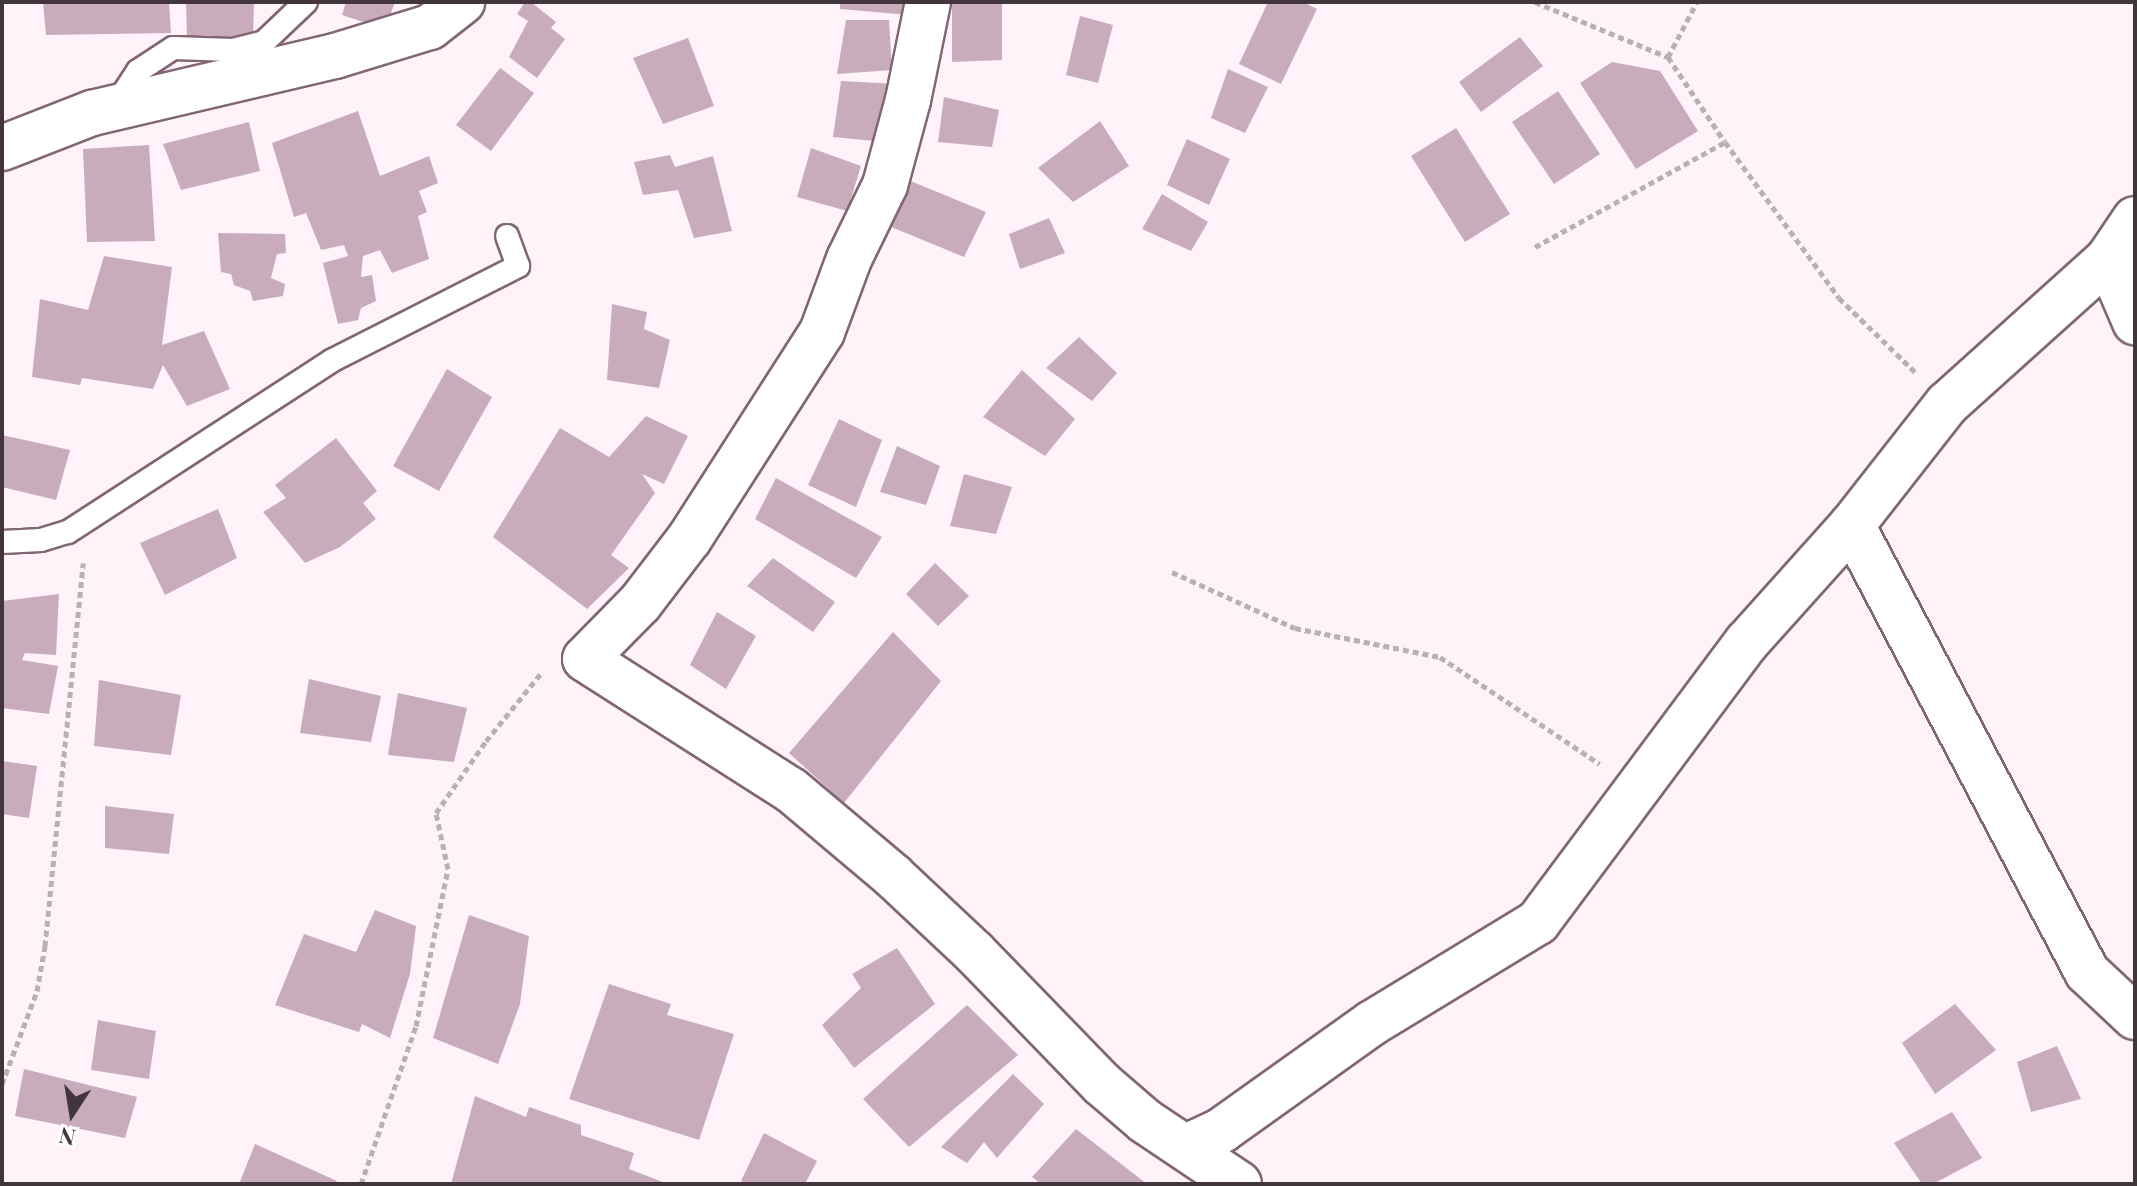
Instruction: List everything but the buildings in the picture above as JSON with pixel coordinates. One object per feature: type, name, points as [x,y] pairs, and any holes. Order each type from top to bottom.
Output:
[{"type":"street","points":[[2,148],[115,107],[348,52],[430,27],[462,2]]},
{"type":"street","points":[[928,2],[908,100],[885,185],[849,259],[822,332],[689,539],[640,603],[585,659],[791,790],[951,930],[1102,1084],[1145,1121],[1239,1184]]},
{"type":"street","points":[[1186,1147],[1222,1130],[1372,1023],[1538,922],[1747,642],[1852,525],[1947,404],[2108,259],[2135,219]]},
{"type":"street","points":[[2108,259],[2135,322]]},
{"type":"street","points":[[1852,525],[2087,972],[2135,1017]]},
{"type":"lane","points":[[115,107],[138,71],[173,48],[233,50],[264,42],[306,2]]},
{"type":"lane","points":[[2,542],[41,540],[68,532],[331,361],[518,266],[507,236]]},
{"type":"path","points":[[1535,2],[1668,57],[1725,142],[1839,298],[1947,404]]},
{"type":"path","points":[[1668,57],[1697,2]]},
{"type":"path","points":[[1535,247],[1725,142]]},
{"type":"path","points":[[2,1084],[37,991],[45,946],[85,541],[94,516]]},
{"type":"path","points":[[1172,572],[1295,628],[1440,657],[1638,789]]},
{"type":"path","points":[[361,1184],[416,1026],[425,983],[448,869],[436,813],[486,741],[552,660],[585,659]]}]
